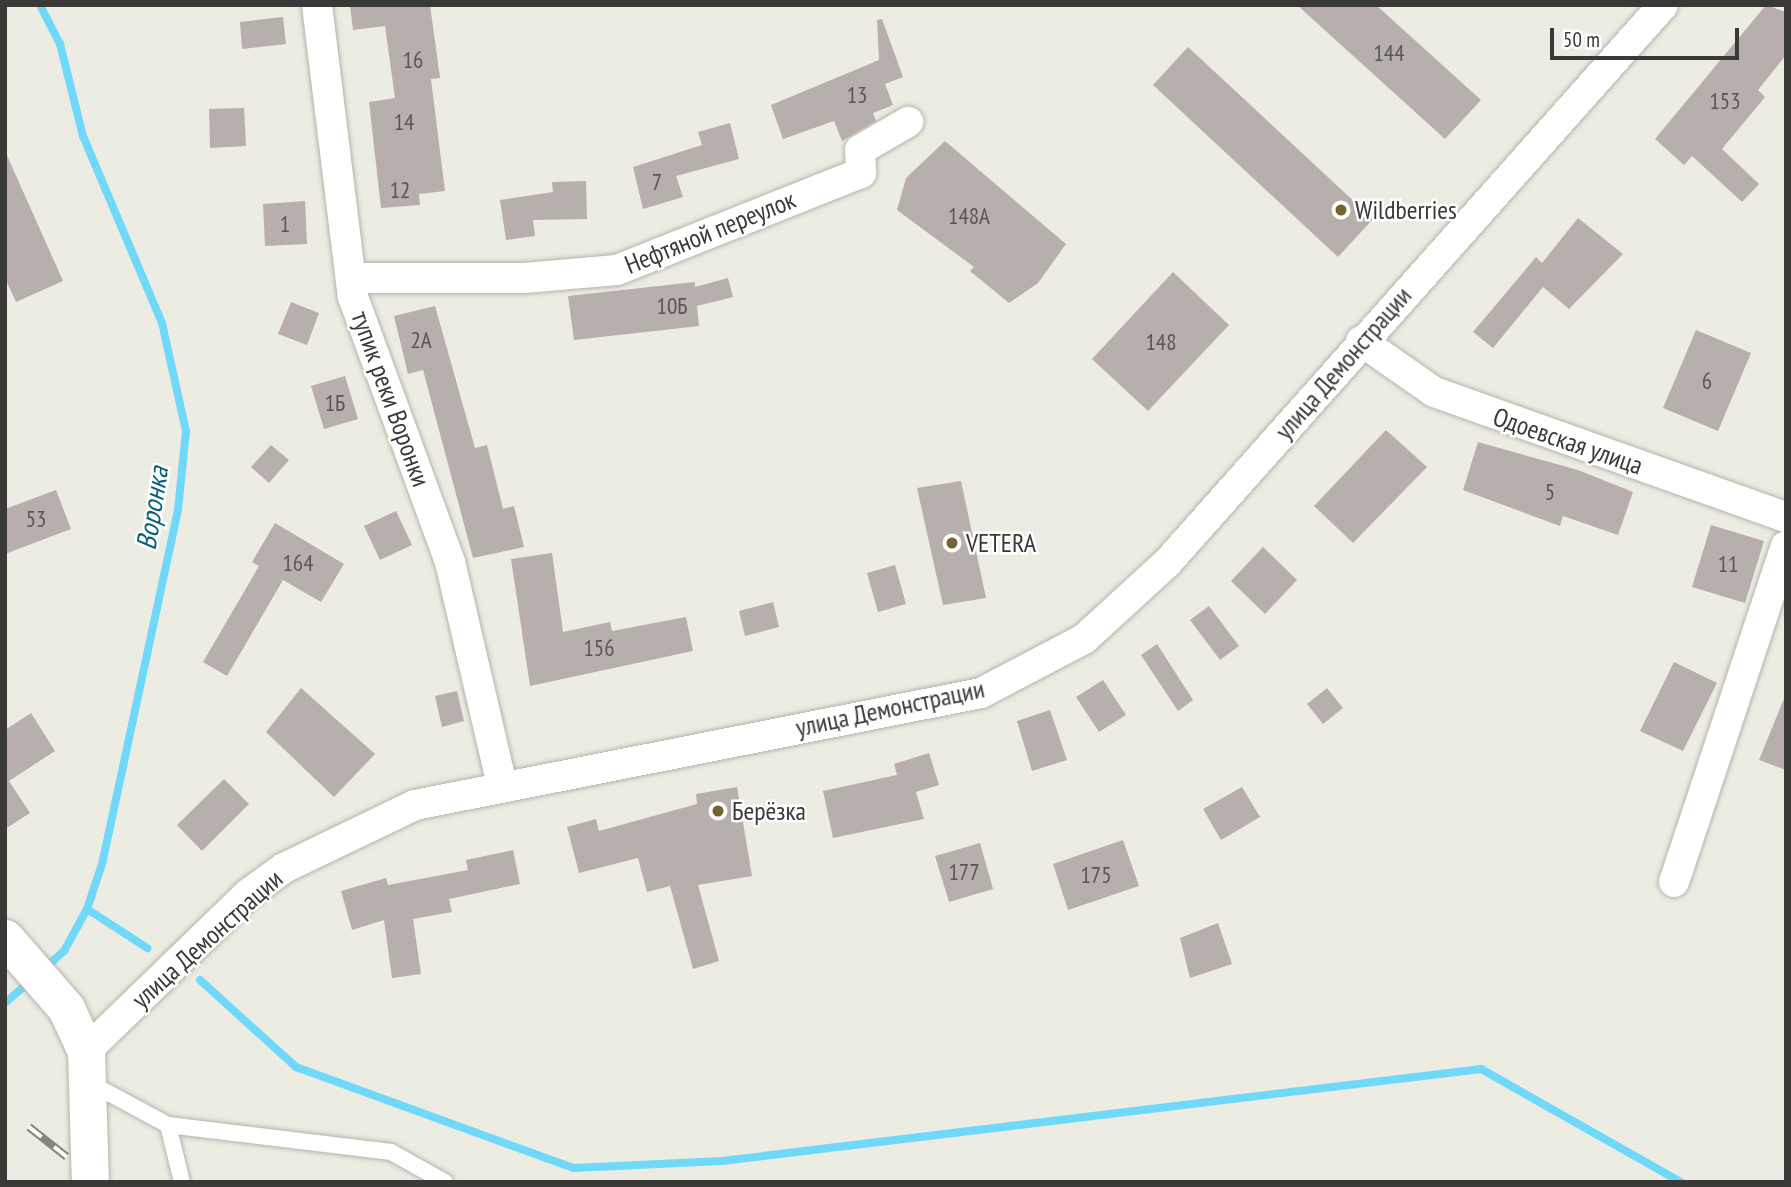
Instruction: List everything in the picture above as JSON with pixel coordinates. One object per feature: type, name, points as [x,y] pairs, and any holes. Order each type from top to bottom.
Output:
[{"type":"street","name":"тупик реки Воронки","points":[[317,5],[351,278],[450,562],[502,785]]},
{"type":"street","name":"улица Демонстрации","points":[[88,1067],[248,894],[284,868],[415,806],[502,785],[981,692],[1030,671],[1084,639],[1143,589],[1361,341],[1663,5]]},
{"type":"street","name":"Нефтяной переулок","points":[[351,278],[524,278],[617,270],[861,173],[860,150],[908,122]]},
{"type":"street","name":"Одоевская улица","points":[[1361,341],[1434,392],[1786,517]]},
{"type":"street","points":[[1674,882],[1786,546]]},
{"type":"street","points":[[7,940],[66,1008],[88,1067],[90,1182]]},
{"type":"lane","points":[[88,1067],[168,1125],[391,1152],[445,1182]]},
{"type":"lane","points":[[168,1125],[182,1182]]},
{"type":"building","points":[[350,5],[430,5],[440,78],[431,79],[445,191],[419,194],[420,205],[381,208],[369,102],[395,98],[385,26],[353,30]]},
{"type":"building","points":[[1297,5],[1376,5],[1481,100],[1445,139]]},
{"type":"building","points":[[1766,5],[1786,12],[1786,55],[1758,90],[1765,97],[1722,149],[1759,184],[1742,202],[1692,156],[1684,165],[1655,139]]},
{"type":"building","points":[[283,17],[286,44],[242,49],[240,22]]},
{"type":"building","points":[[882,19],[903,77],[885,84],[893,105],[873,113],[876,121],[842,141],[834,121],[783,139],[771,105],[879,60],[877,20]]},
{"type":"building","points":[[1188,47],[1373,219],[1338,257],[1153,85]]},
{"type":"building","points":[[244,108],[246,146],[210,148],[209,109]]},
{"type":"building","points":[[730,123],[739,159],[676,176],[683,197],[643,209],[633,167],[702,145],[698,132]]},
{"type":"building","points":[[945,141],[1066,244],[1038,283],[1009,303],[970,271],[974,267],[897,210],[906,178]]},
{"type":"building","points":[[5,151],[63,281],[16,302],[5,278]]},
{"type":"building","points":[[586,181],[587,219],[533,220],[535,236],[506,240],[500,200],[553,192],[552,182]]},
{"type":"building","points":[[305,201],[307,244],[265,246],[263,204]]},
{"type":"building","points":[[1578,218],[1623,254],[1569,309],[1543,287],[1493,348],[1473,332],[1536,257],[1542,263]]},
{"type":"building","points":[[1173,272],[1229,325],[1148,411],[1092,359]]},
{"type":"building","points":[[728,278],[733,297],[697,306],[699,326],[574,340],[568,296],[695,282],[695,287]]},
{"type":"building","points":[[291,302],[319,313],[307,345],[278,334]]},
{"type":"building","points":[[435,306],[475,448],[487,445],[503,509],[514,506],[524,547],[473,558],[423,370],[408,374],[394,316]]},
{"type":"building","points":[[1696,330],[1751,353],[1718,431],[1663,408]]},
{"type":"building","points":[[345,376],[358,419],[324,429],[311,386]]},
{"type":"building","points":[[1386,430],[1427,467],[1353,543],[1314,506]]},
{"type":"building","points":[[1478,442],[1578,470],[1633,492],[1618,535],[1563,516],[1560,526],[1463,490]]},
{"type":"building","points":[[271,445],[289,460],[269,483],[251,467]]},
{"type":"building","name":"VETERA","points":[[961,481],[986,598],[943,605],[917,488]]},
{"type":"building","points":[[56,490],[71,529],[5,554],[5,509]]},
{"type":"building","points":[[396,511],[412,545],[380,560],[364,526]]},
{"type":"building","points":[[275,523],[344,564],[321,602],[283,580],[227,676],[203,662],[259,566],[252,562]]},
{"type":"building","points":[[1711,525],[1764,541],[1745,603],[1692,587]]},
{"type":"building","points":[[1263,547],[1297,580],[1265,614],[1231,581]]},
{"type":"building","points":[[552,553],[563,632],[610,622],[612,631],[686,617],[693,651],[530,686],[511,559]]},
{"type":"building","points":[[895,565],[906,604],[878,612],[867,573]]},
{"type":"building","points":[[773,602],[779,627],[745,636],[739,611]]},
{"type":"building","points":[[1209,606],[1239,646],[1220,660],[1190,620]]},
{"type":"building","points":[[1157,644],[1193,700],[1178,711],[1141,655]]},
{"type":"building","points":[[1674,662],[1717,683],[1683,751],[1640,731]]},
{"type":"building","points":[[1103,680],[1126,715],[1099,732],[1076,697]]},
{"type":"building","points":[[301,688],[375,754],[334,797],[266,732]]},
{"type":"building","points":[[1327,688],[1343,708],[1323,724],[1307,704]]},
{"type":"building","points":[[457,691],[464,721],[442,727],[435,696]]},
{"type":"building","points":[[1786,696],[1786,770],[1759,760]]},
{"type":"building","points":[[1050,710],[1067,760],[1032,771],[1017,721]]},
{"type":"building","points":[[31,713],[55,751],[9,781],[30,813],[5,829],[5,730]]},
{"type":"building","points":[[929,753],[939,785],[916,792],[924,819],[833,838],[823,791],[897,775],[894,764]]},
{"type":"building","points":[[224,779],[249,804],[202,851],[177,825]]},
{"type":"building","points":[[737,787],[752,876],[698,885],[719,961],[693,969],[670,886],[647,892],[638,858],[579,873],[567,827],[596,819],[599,831],[697,804],[696,794]]},
{"type":"building","points":[[1242,787],[1260,817],[1221,840],[1203,809]]},
{"type":"building","points":[[1123,840],[1139,886],[1068,910],[1053,864]]},
{"type":"building","points":[[980,843],[993,889],[949,902],[935,856]]},
{"type":"building","points":[[513,850],[520,884],[449,899],[452,912],[413,919],[421,974],[392,978],[384,920],[352,930],[341,891],[386,878],[388,885],[468,870],[466,860]]},
{"type":"building","points":[[1218,923],[1232,964],[1190,978],[1180,938]]},
{"type":"waterway","name":"Воронка","points":[[40,5],[60,44],[83,136],[162,323],[186,431],[178,510],[103,861],[87,909],[64,951],[44,969]]},
{"type":"waterway","points":[[87,909],[147,948]]},
{"type":"waterway","points":[[200,980],[296,1067],[574,1168],[722,1161],[1481,1069],[1681,1182]]},
{"type":"waterway","name":"Воронка","points":[[5,1003],[29,982]]},
{"type":"railway","points":[[29,1127],[67,1157]]},
{"type":"place","name":"Wildberries","points":[[1341,210]]},
{"type":"place","name":"VETERA","points":[[952,543]]},
{"type":"place","name":"Берёзка","points":[[718,811]]}]
